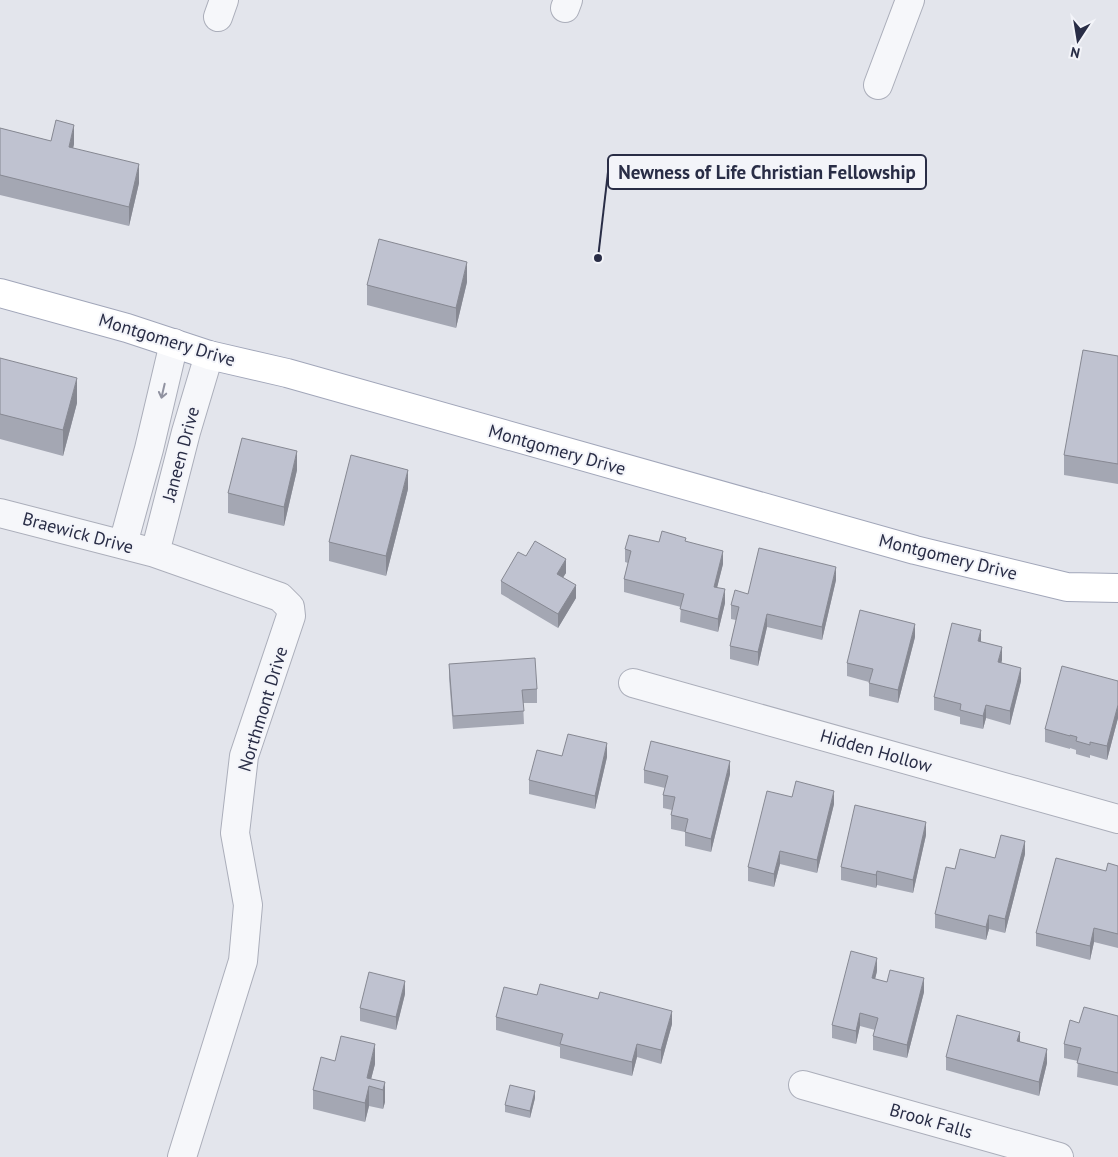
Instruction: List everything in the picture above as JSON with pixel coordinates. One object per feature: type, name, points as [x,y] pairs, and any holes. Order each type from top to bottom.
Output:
[{"type":"main road","name":"Montgomery Drive","points":[[0,293],[101,320],[209,355],[286,373],[915,550],[1068,587],[1118,588]]},
{"type":"street","points":[[878,85],[910,0]]},
{"type":"street","points":[[123,544],[149,449],[174,343]]},
{"type":"street","name":"Janeen Drive","points":[[155,553],[186,432],[209,355]]},
{"type":"street","name":"Braewick Drive","points":[[0,513],[155,553]]},
{"type":"street","name":"Northmont Drive","points":[[155,553],[280,597],[290,607],[291,616],[244,756],[234,833],[248,905],[243,962],[182,1157]]},
{"type":"street","name":"Hidden Hollow","points":[[633,682],[1118,819]]},
{"type":"street","name":"Brook Falls","points":[[803,1084],[1059,1157]]},
{"type":"building","points":[[56,120],[74,125],[69,147],[139,164],[129,207],[0,175],[0,128],[51,141]]},
{"type":"building","points":[[379,239],[467,262],[456,308],[367,285]]},
{"type":"building","points":[[1083,350],[1118,356],[1118,464],[1064,455]]},
{"type":"building","points":[[0,358],[77,378],[63,430],[0,414]]},
{"type":"building","points":[[242,438],[297,451],[284,507],[228,493]]},
{"type":"building","points":[[351,455],[408,470],[386,556],[329,542]]},
{"type":"building","points":[[662,531],[686,538],[685,541],[723,551],[714,587],[725,589],[718,619],[680,609],[684,594],[624,579],[631,551],[625,549],[629,535],[659,542]]},
{"type":"building","points":[[535,541],[566,559],[557,574],[576,585],[558,614],[501,581],[518,552],[526,556]]},
{"type":"building","points":[[759,548],[836,567],[822,627],[767,614],[758,652],[730,646],[739,607],[731,605],[735,590],[748,594]]},
{"type":"building","points":[[860,610],[915,624],[898,690],[869,683],[873,669],[847,663]]},
{"type":"building","points":[[952,623],[981,630],[978,641],[1002,647],[998,662],[1021,668],[1010,711],[986,705],[983,716],[960,710],[961,704],[934,697]]},
{"type":"building","points":[[535,658],[537,689],[522,690],[524,711],[453,716],[449,664]]},
{"type":"building","points":[[1062,666],[1118,681],[1118,705],[1107,746],[1090,742],[1090,745],[1076,741],[1077,737],[1045,729]]},
{"type":"building","points":[[568,734],[607,743],[595,796],[529,780],[537,750],[562,756]]},
{"type":"building","points":[[651,741],[730,761],[711,839],[685,832],[688,819],[671,815],[675,797],[663,795],[668,776],[644,770]]},
{"type":"building","points":[[796,781],[834,791],[817,860],[780,851],[774,874],[748,867],[767,791],[792,797]]},
{"type":"building","points":[[855,805],[926,822],[913,880],[877,871],[876,875],[841,867]]},
{"type":"building","points":[[1001,835],[1025,841],[1005,919],[989,915],[986,927],[935,914],[946,867],[955,869],[960,849],[995,858]]},
{"type":"building","points":[[1056,858],[1106,871],[1108,863],[1118,866],[1118,934],[1094,928],[1090,946],[1036,933]]},
{"type":"building","points":[[851,951],[877,958],[872,978],[887,982],[890,970],[924,978],[907,1045],[873,1036],[878,1018],[860,1013],[856,1031],[832,1025]]},
{"type":"building","points":[[369,972],[405,981],[396,1017],[360,1008]]},
{"type":"building","points":[[540,984],[598,999],[600,992],[672,1011],[661,1050],[637,1044],[632,1062],[560,1044],[563,1034],[496,1017],[504,987],[537,995]]},
{"type":"building","points":[[1084,1007],[1118,1016],[1118,1073],[1077,1063],[1081,1048],[1064,1044],[1070,1020],[1079,1023]]},
{"type":"building","points":[[957,1015],[1020,1032],[1017,1041],[1047,1049],[1039,1082],[946,1057]]},
{"type":"building","points":[[341,1036],[375,1044],[367,1078],[385,1082],[383,1090],[369,1086],[365,1103],[313,1090],[321,1057],[335,1061]]},
{"type":"building","points":[[510,1085],[535,1091],[530,1111],[505,1105]]},
{"type":"place","name":"Newness of Life Christian Fellowship","points":[[598,258]]}]
